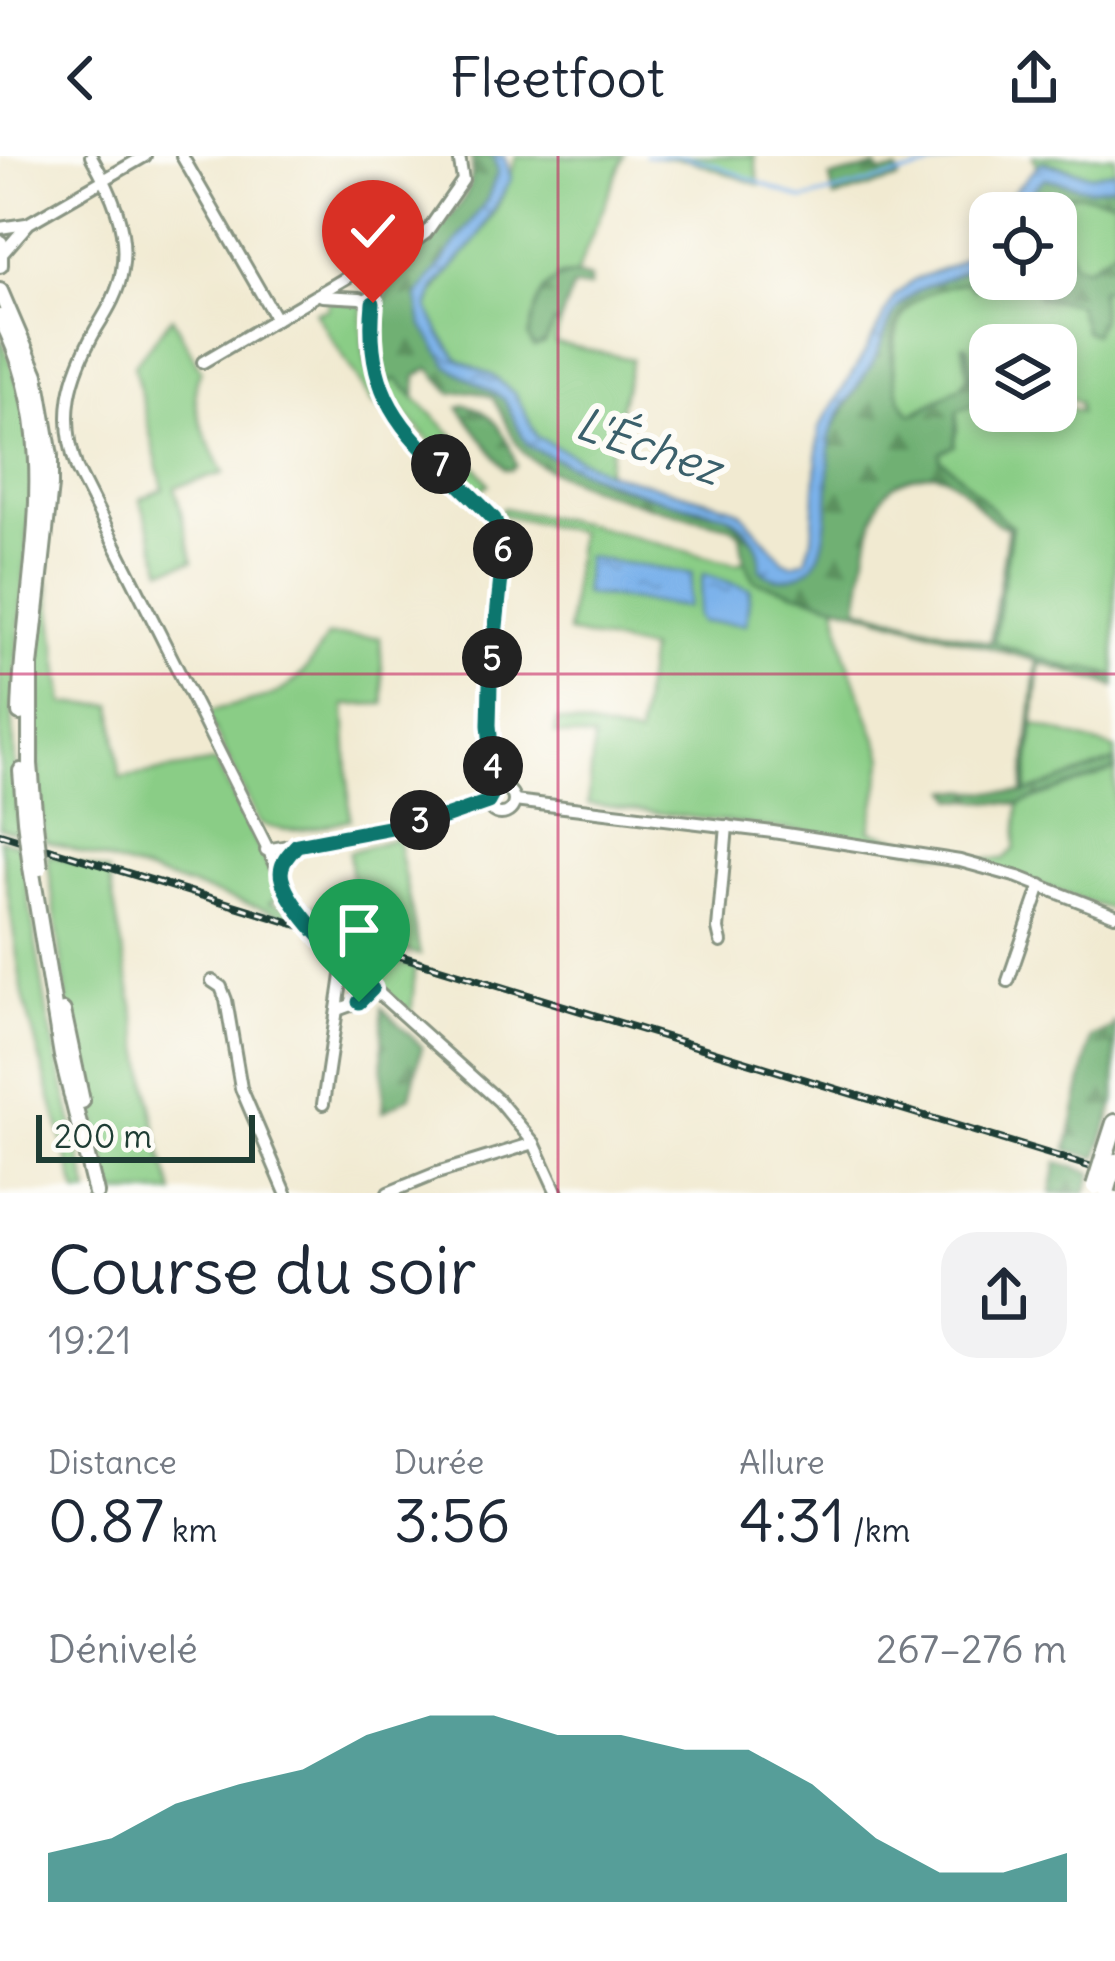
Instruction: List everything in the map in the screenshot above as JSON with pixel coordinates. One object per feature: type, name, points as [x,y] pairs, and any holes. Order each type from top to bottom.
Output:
[{"type":"highway","points":[[1101,1190],[1115,1123]]},
{"type":"main road","points":[[0,291],[36,375],[50,456],[30,666],[30,822]]},
{"type":"main road","points":[[0,317],[25,376],[40,459],[20,674],[30,822],[62,1056],[96,1193]]},
{"type":"main road","points":[[35,867],[71,1054],[106,1193]]},
{"type":"street","points":[[92,156],[120,223],[122,272],[118,289],[70,381],[66,416],[77,470],[266,850],[317,932],[372,989],[499,1101],[534,1143],[557,1193]]},
{"type":"street","points":[[1,254],[29,223],[145,156]]},
{"type":"street","points":[[182,156],[276,319]]},
{"type":"street","points":[[266,850],[445,817],[488,802],[495,789],[490,685],[503,539],[494,519],[386,403],[372,364],[373,303],[378,287],[392,259],[426,233],[464,180],[459,156]]},
{"type":"street","points":[[0,228],[29,223]]},
{"type":"street","points":[[202,362],[382,257],[392,259]]},
{"type":"street","points":[[344,278],[378,287]]},
{"type":"street","points":[[318,296],[373,303]]},
{"type":"street","points":[[488,802],[502,814],[511,809],[514,801],[509,791],[495,789]]},
{"type":"street","points":[[514,801],[728,826],[960,861],[1041,885],[1115,915]]},
{"type":"street","points":[[722,942],[718,929],[728,826]]},
{"type":"street","points":[[282,879],[286,857],[297,845]]},
{"type":"street","points":[[1008,981],[1041,885]]},
{"type":"street","points":[[323,1104],[344,962]]},
{"type":"street","points":[[212,981],[226,1000],[241,1088],[286,1193]]},
{"type":"street","points":[[338,1010],[359,1002],[372,989]]},
{"type":"street","points":[[388,1193],[534,1143]]},
{"type":"green space","points":[[471,156],[493,156],[498,171],[487,200],[417,297],[448,366],[504,399],[527,445],[609,484],[726,514],[760,547],[760,566],[784,579],[820,551],[831,432],[873,362],[896,310],[919,290],[969,268],[969,285],[939,289],[912,303],[900,316],[893,339],[895,381],[904,405],[911,414],[919,412],[961,386],[968,376],[963,346],[967,346],[969,355],[969,407],[957,411],[954,446],[940,452],[940,459],[1012,526],[994,642],[1075,670],[1086,668],[1115,676],[1115,687],[1040,663],[1026,793],[1115,761],[1115,770],[1019,804],[955,799],[950,790],[1023,793],[1037,661],[755,581],[744,560],[740,535],[730,526],[617,496],[556,473],[519,447],[492,397],[475,391],[452,393],[429,368],[416,376],[415,396],[396,379],[386,383],[380,337],[388,291],[403,264],[451,216],[468,189]],"holes":[[[935,473],[957,484],[988,516],[1008,528],[990,643],[858,607],[870,533],[884,495],[894,485]]]},
{"type":"green space","points":[[516,156],[624,156],[576,275],[557,276],[545,343],[554,322],[559,324],[555,343],[632,359],[606,472],[537,437],[516,395],[493,376],[458,359],[428,308],[494,213]]},
{"type":"green space","points":[[653,156],[754,156],[759,185],[690,160]]},
{"type":"green space","points":[[1033,156],[1115,156],[1115,171],[1091,175],[1044,161],[1036,165]]},
{"type":"green space","points":[[876,167],[881,173],[897,171],[899,179],[834,198],[830,178]]},
{"type":"green space","points":[[1043,178],[1089,189],[1115,185],[1115,200],[1077,192],[1030,192]]},
{"type":"green space","points":[[1077,194],[1115,200],[1115,248],[1086,268],[1077,265]]},
{"type":"green space","points":[[1115,248],[1115,286],[1100,290],[1101,319],[1094,334],[1085,331],[1077,304],[1052,300],[1077,300],[1077,264],[1087,268]]},
{"type":"green space","points":[[576,275],[590,279],[590,287],[573,287],[559,324],[553,323],[545,343],[534,347],[528,337],[541,296],[554,282]]},
{"type":"green space","points":[[969,282],[969,300],[1065,300],[1077,304],[1081,319],[1101,319],[1100,290],[1115,286],[1115,676],[1086,667],[1076,670],[993,643],[1012,526],[940,460],[940,452],[957,432],[957,411],[969,407],[969,432],[1077,432],[1077,324],[969,324],[969,349],[964,346],[968,376],[961,386],[911,414],[898,390],[894,369],[897,330],[917,300]]},
{"type":"green space","points":[[328,299],[363,305],[366,361],[387,412],[372,402],[315,312],[328,309]]},
{"type":"green space","points":[[172,317],[201,371],[197,408],[224,473],[175,487],[193,561],[163,569],[140,499],[163,489],[134,365]]},
{"type":"green space","points":[[0,333],[29,415],[34,472],[12,711],[19,834],[0,828]]},
{"type":"green space","points":[[396,379],[455,437],[489,484],[477,492],[395,403],[386,383]]},
{"type":"green space","points":[[465,405],[484,412],[499,427],[516,466],[511,470],[505,469],[459,408]]},
{"type":"green space","points":[[503,508],[586,524],[718,560],[738,564],[744,560],[755,581],[836,604],[845,654],[884,758],[870,831],[977,859],[1004,859],[1015,849],[1019,804],[1115,770],[1115,907],[1108,909],[965,858],[867,840],[588,804],[594,739],[555,734],[557,720],[638,737],[649,650],[568,633],[578,532],[499,514]]},
{"type":"green space","points":[[48,580],[64,704],[113,705],[120,778],[216,762],[271,871],[276,898],[269,903],[293,910],[300,920],[45,841],[36,710]]},
{"type":"green space","points":[[327,636],[380,637],[384,704],[345,705],[350,819],[282,830],[259,823],[206,712],[264,698],[291,685]]},
{"type":"green space","points":[[1034,724],[1115,749],[1115,761],[1026,794]]},
{"type":"green space","points":[[397,838],[420,955],[318,923],[314,906],[354,900],[349,852]]},
{"type":"green space","points":[[0,839],[20,845],[48,1018],[89,1193],[77,1193],[23,996]]},
{"type":"green space","points":[[47,854],[108,872],[161,1154],[174,1193],[114,1193],[69,1016]]},
{"type":"green space","points":[[336,942],[415,968],[411,1019],[344,952]]},
{"type":"green space","points":[[382,1008],[422,1047],[410,1096],[383,1112]]},
{"type":"green space","points":[[1115,1021],[1115,1101],[1097,1158],[1067,1150],[1091,1038],[1112,1028]]},
{"type":"green space","points":[[1057,1162],[1093,1173],[1086,1193],[1051,1193]]},
{"type":"water","points":[[493,156],[505,156],[511,179],[477,239],[436,287],[428,308],[458,359],[493,376],[516,395],[537,437],[606,472],[729,506],[741,512],[783,560],[792,564],[806,560],[812,539],[819,428],[894,297],[913,280],[969,253],[969,267],[916,292],[897,309],[873,362],[838,417],[830,436],[825,533],[808,570],[790,578],[772,577],[760,569],[757,546],[749,532],[729,516],[631,489],[532,448],[504,399],[448,366],[422,325],[417,297],[487,200],[498,171]]},
{"type":"water","points":[[1041,162],[1091,175],[1115,171],[1115,185],[1089,189],[1045,178],[1031,192],[1013,192]]},
{"type":"water","points":[[586,557],[692,574],[687,607],[584,594]]},
{"type":"water","points":[[703,574],[750,589],[746,624],[700,622]]},
{"type":"waterway","points":[[645,156],[680,156],[711,163],[803,200],[973,156]]},
{"type":"railway","points":[[0,834],[1115,1174]]},
{"type":"route","points":[[359,1002],[372,989],[300,909],[282,879],[282,866],[297,845],[445,817],[488,802],[495,789],[490,685],[503,558],[503,539],[494,519],[386,403],[372,364],[373,303]]},
{"type":"water label","name":"L'Échez","points":[[649,446]]}]
